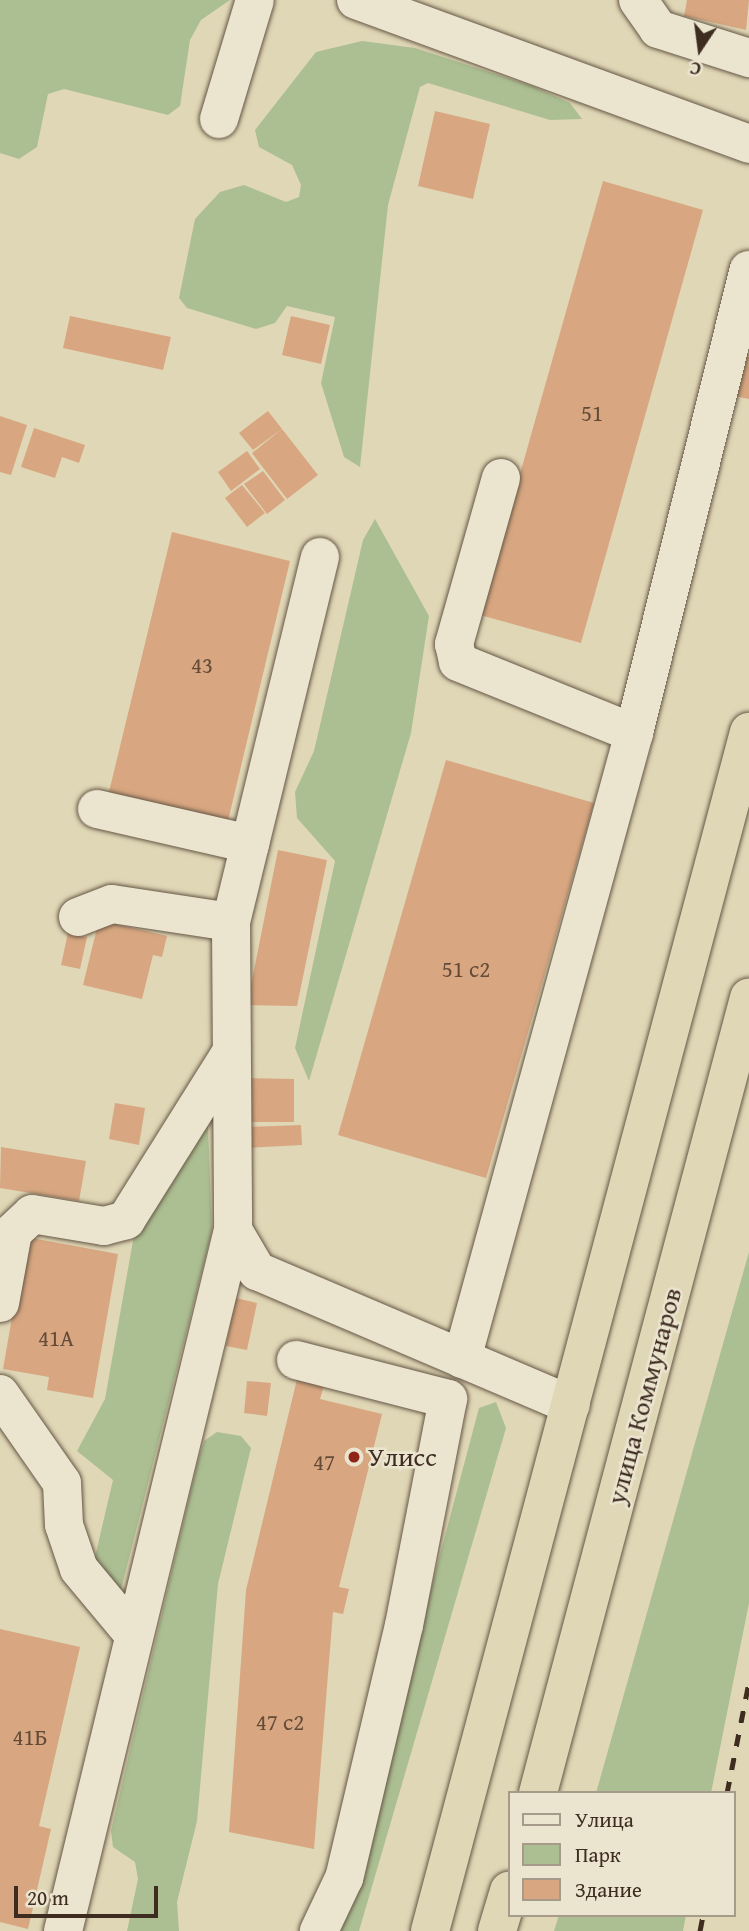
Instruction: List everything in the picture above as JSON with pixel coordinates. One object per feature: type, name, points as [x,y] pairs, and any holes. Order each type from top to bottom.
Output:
[{"type":"highway","points":[[430,1931],[749,732]]},
{"type":"highway","name":"улица Коммунаров","points":[[539,1791],[749,998]]},
{"type":"highway","points":[[497,1931],[508,1894]]},
{"type":"lane","points":[[219,119],[255,0]]},
{"type":"lane","points":[[356,0],[749,144]]},
{"type":"lane","points":[[638,0],[658,29],[749,58]]},
{"type":"lane","points":[[319,1931],[344,1878],[404,1625],[448,1399],[472,1363],[634,733],[749,270]]},
{"type":"lane","points":[[501,478],[454,644],[458,662],[634,733]]},
{"type":"lane","points":[[62,1931],[233,1230],[231,922],[320,557]]},
{"type":"lane","points":[[97,809],[250,844]]},
{"type":"lane","points":[[78,917],[112,904],[231,922]]},
{"type":"lane","points":[[0,1303],[13,1232],[32,1214],[104,1226],[126,1220],[230,1054]]},
{"type":"lane","points":[[233,1230],[257,1271],[571,1405]]},
{"type":"lane","points":[[296,1360],[448,1399]]},
{"type":"lane","points":[[0,1394],[62,1483],[64,1525],[79,1569],[134,1635]]},
{"type":"green space","points":[[0,0],[230,0],[201,20],[190,40],[180,106],[168,115],[64,89],[48,94],[37,147],[19,159],[0,153]]},
{"type":"green space","points":[[362,41],[415,48],[532,86],[570,103],[582,119],[550,120],[428,83],[420,87],[388,205],[360,467],[344,457],[321,383],[335,317],[287,306],[275,323],[256,329],[187,308],[179,298],[195,219],[220,192],[244,185],[286,202],[299,197],[301,185],[292,165],[259,147],[255,130],[316,52]]},
{"type":"green space","points":[[375,519],[429,616],[411,733],[309,1081],[295,1048],[335,861],[297,818],[295,792],[314,751],[363,540]]},
{"type":"green space","points":[[208,1126],[212,1231],[121,1590],[96,1569],[95,1557],[113,1480],[77,1451],[105,1399],[134,1235],[198,1129]]},
{"type":"green space","points":[[749,1252],[749,1603],[711,1791],[597,1791]]},
{"type":"green space","points":[[496,1402],[506,1428],[359,1931],[340,1931],[479,1408]]},
{"type":"green space","points":[[217,1432],[241,1436],[251,1448],[218,1584],[197,1821],[177,1902],[179,1931],[127,1931],[138,1879],[135,1862],[113,1847],[111,1831],[197,1464],[204,1441]]},
{"type":"green space","points":[[558,1917],[686,1917],[683,1931],[554,1931]]},
{"type":"building","points":[[687,0],[749,0],[746,30],[684,16]]},
{"type":"building","points":[[435,111],[490,124],[473,199],[418,186]]},
{"type":"building","points":[[603,181],[703,210],[581,643],[480,615]]},
{"type":"building","points":[[70,316],[171,337],[163,370],[63,348]]},
{"type":"building","points":[[291,316],[330,325],[321,364],[282,355]]},
{"type":"building","points":[[738,353],[749,355],[749,399],[729,395]]},
{"type":"building","points":[[268,411],[282,429],[253,450],[239,433]]},
{"type":"building","points":[[0,416],[27,425],[11,475],[0,472]]},
{"type":"building","points":[[34,428],[85,445],[79,463],[62,457],[55,478],[21,467]]},
{"type":"building","points":[[282,429],[318,475],[287,499],[252,453]]},
{"type":"building","points":[[247,451],[260,469],[231,491],[218,472]]},
{"type":"building","points":[[263,471],[285,500],[267,514],[244,484]]},
{"type":"building","points":[[242,485],[265,513],[247,527],[225,498]]},
{"type":"building","points":[[172,532],[290,561],[227,825],[108,796]]},
{"type":"building","points":[[446,760],[594,803],[486,1178],[338,1135]]},
{"type":"building","points":[[278,850],[327,860],[297,1006],[247,1005]]},
{"type":"building","points":[[99,920],[167,936],[162,957],[153,955],[142,999],[83,985]]},
{"type":"building","points":[[68,933],[87,937],[80,969],[61,965]]},
{"type":"building","points":[[246,1078],[294,1079],[294,1122],[246,1122]]},
{"type":"building","points":[[115,1103],[145,1108],[139,1145],[109,1139]]},
{"type":"building","points":[[301,1125],[302,1145],[247,1148],[245,1127]]},
{"type":"building","points":[[1,1147],[86,1161],[79,1201],[0,1188]]},
{"type":"building","points":[[26,1237],[118,1254],[93,1398],[47,1390],[49,1377],[3,1369]]},
{"type":"building","points":[[236,1298],[257,1303],[247,1350],[226,1346]]},
{"type":"building","points":[[298,1375],[325,1382],[320,1399],[382,1414],[339,1587],[349,1589],[343,1614],[333,1612],[314,1849],[229,1832],[246,1590]]},
{"type":"building","points":[[247,1381],[271,1383],[267,1416],[244,1413]]},
{"type":"building","points":[[0,1629],[80,1647],[39,1826],[51,1829],[28,1929],[0,1922]]},
{"type":"railway","points":[[727,1791],[749,1682]]},
{"type":"railway","points":[[700,1931],[703,1917]]},
{"type":"place","name":"Улисс","points":[[354,1457]]}]
